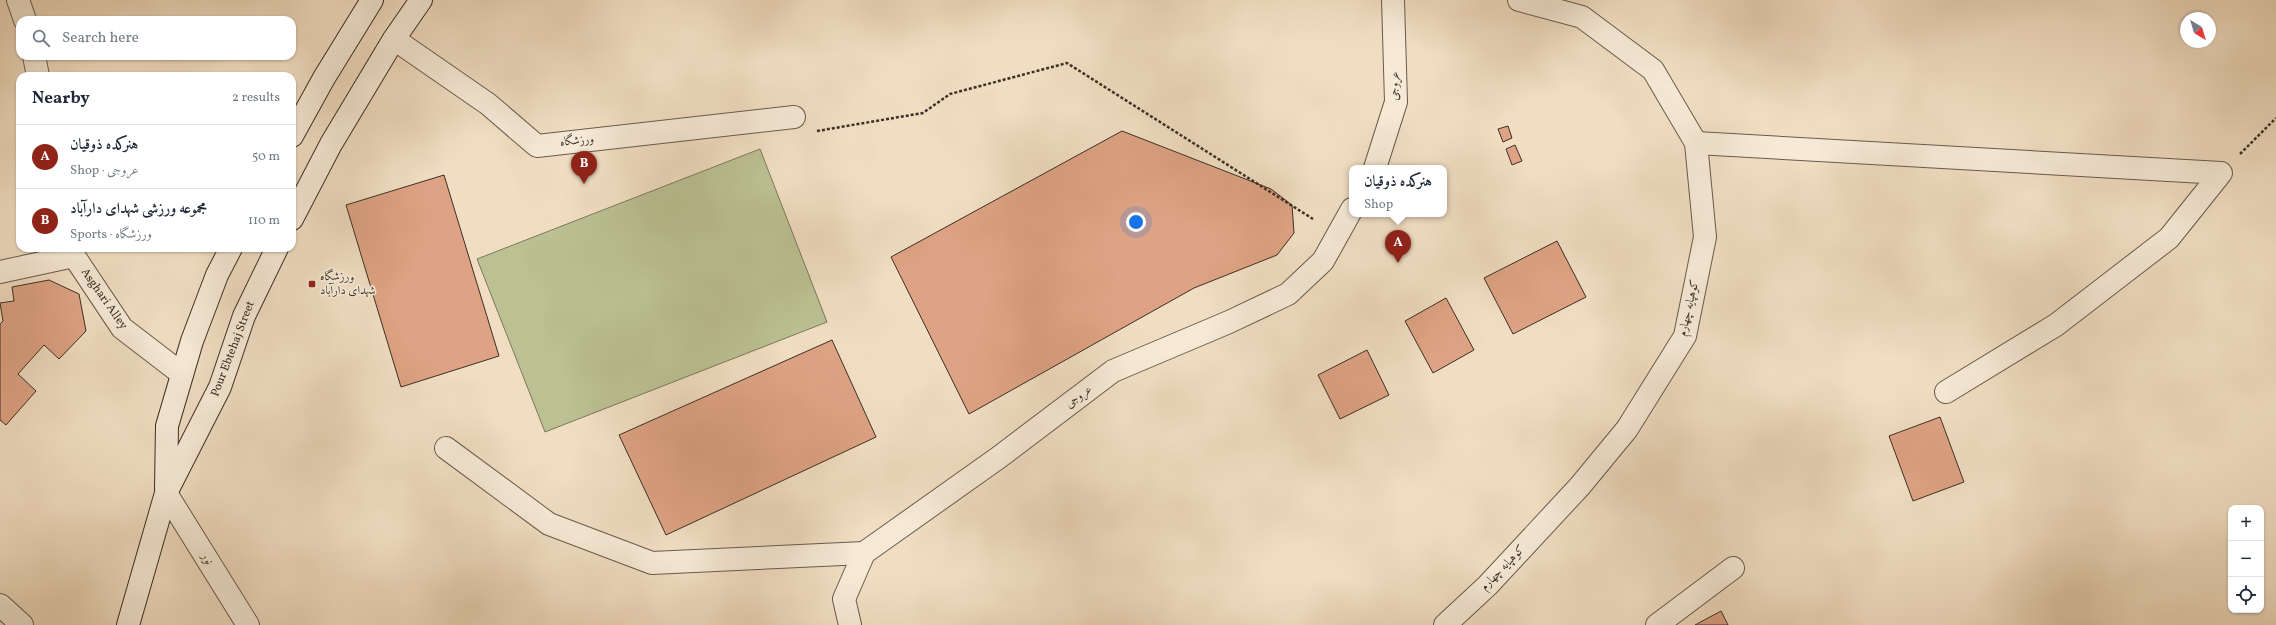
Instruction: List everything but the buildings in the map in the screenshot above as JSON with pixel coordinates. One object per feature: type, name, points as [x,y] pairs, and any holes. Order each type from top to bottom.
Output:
[{"type":"street","points":[[18,0],[24,16]]},
{"type":"street","points":[[296,129],[324,78],[372,0]]},
{"type":"street","points":[[296,211],[331,144],[394,39],[421,0]]},
{"type":"street","name":"عروجی","points":[[1376,165],[1396,102],[1393,0]]},
{"type":"street","name":"کوهپایه چهارم","points":[[1444,625],[1488,585],[1580,486],[1627,429],[1685,336],[1705,237],[1696,143],[1653,70],[1582,17],[1519,0]]},
{"type":"street","name":"ورزشگاه","points":[[394,39],[488,104],[537,146],[794,117]]},
{"type":"street","points":[[35,60],[37,72]]},
{"type":"street","points":[[1696,143],[2221,173]]},
{"type":"street","points":[[1946,392],[2056,325],[2169,238],[2221,173]]},
{"type":"street","name":"عروجی","points":[[864,553],[998,458],[1113,371],[1229,322],[1288,294],[1323,261],[1349,214]]},
{"type":"street","points":[[0,272],[73,252]]},
{"type":"street","name":"Asghari Alley","points":[[73,252],[122,328],[182,374]]},
{"type":"street","name":"Pour Ebtehaj Street","points":[[166,493],[167,426],[182,374],[217,275],[230,252]]},
{"type":"street","name":"Pour Ebtehaj Street","points":[[128,625],[166,493],[220,387],[244,316],[275,252]]},
{"type":"street","points":[[446,448],[549,524],[652,563],[864,553],[844,599],[850,625]]},
{"type":"street","name":"نور","points":[[166,493],[248,625]]},
{"type":"street","points":[[1657,625],[1733,568]]},
{"type":"street","points":[[0,605],[22,625]]},
{"type":"path","points":[[794,117],[816,132],[923,113],[950,94],[1067,63],[1337,234]]},
{"type":"path","points":[[2221,173],[2276,118]]},
{"type":"green space","points":[[760,149],[827,322],[545,432],[477,259]]},
{"type":"place","name":"مجموعه ورزشی شهدای دارآباد","points":[[584,184]]},
{"type":"place","name":"هنرکده ذوقیان","points":[[1398,263]]},
{"type":"place","name":"ورزشگاه شهدای دارآباد","points":[[312,284]]}]
